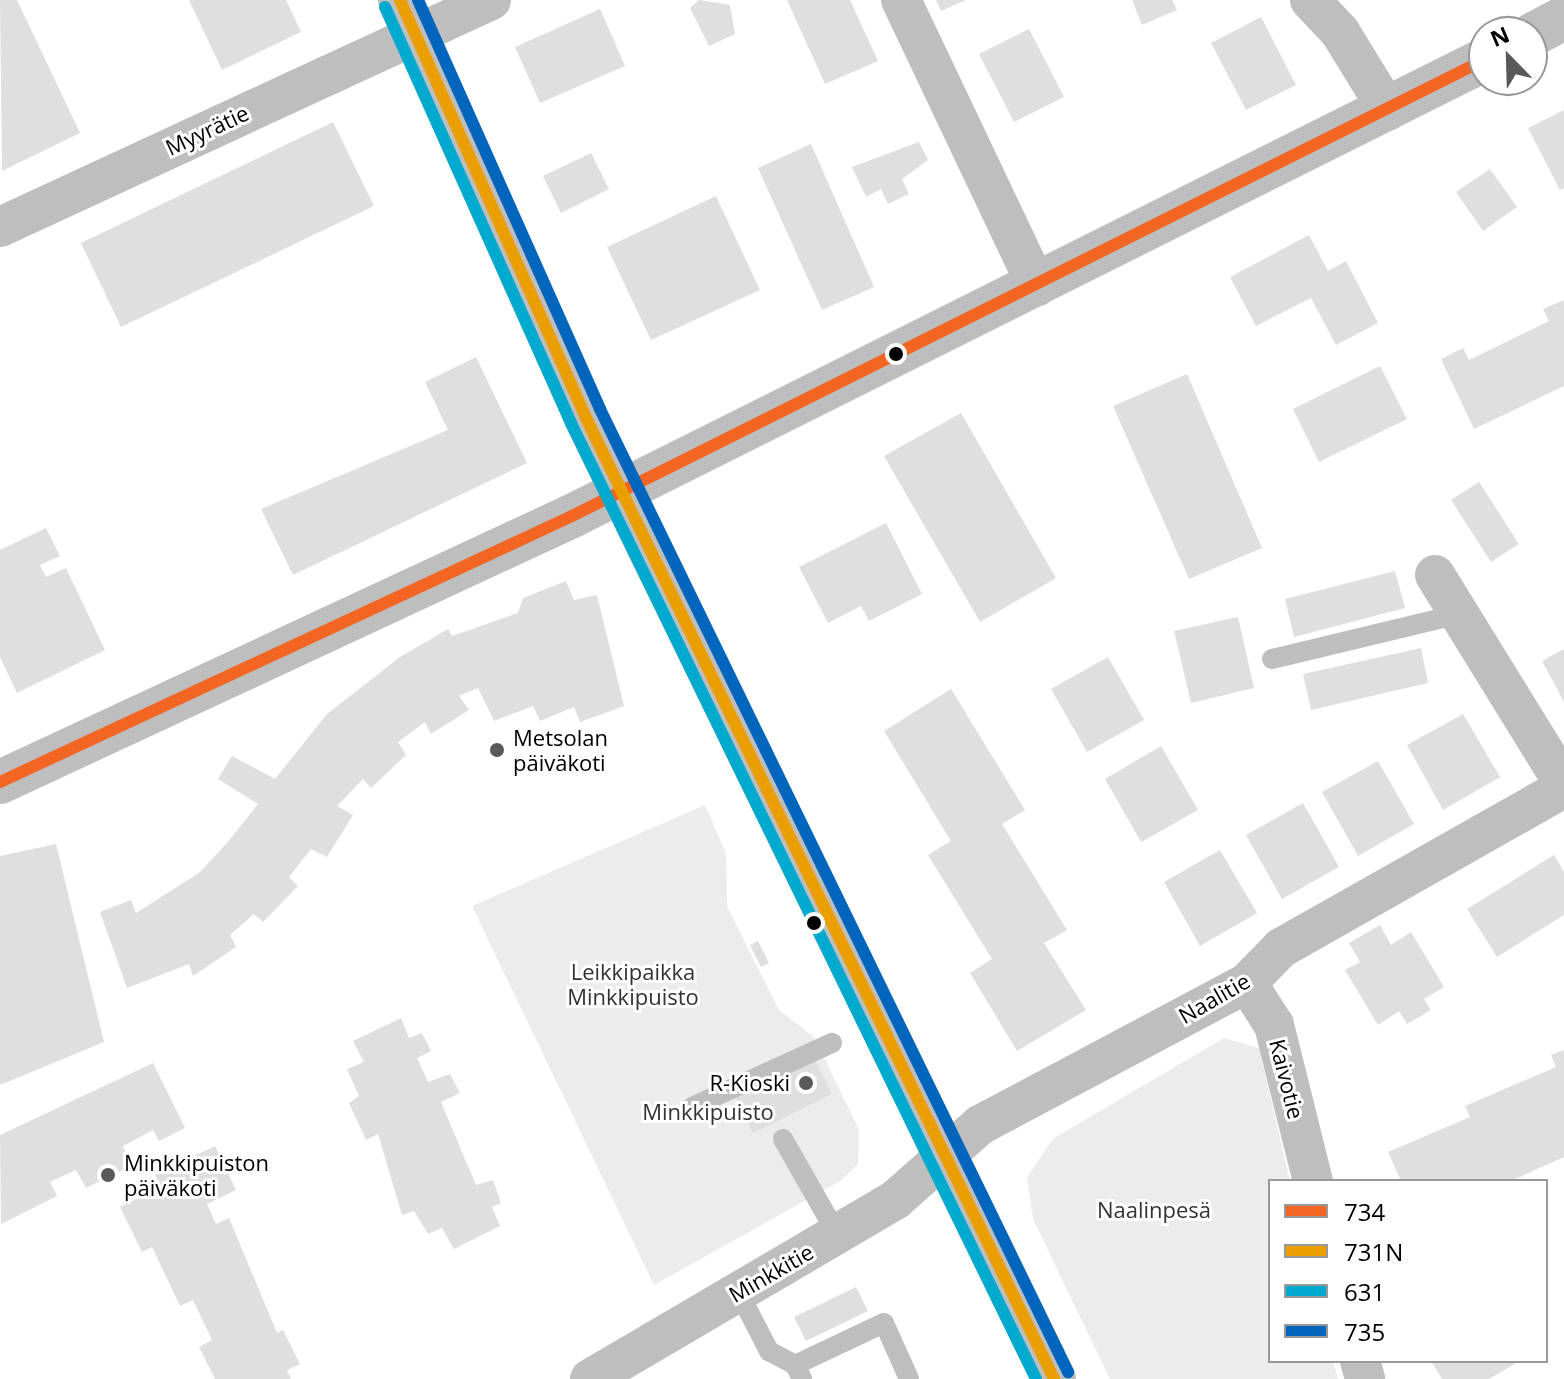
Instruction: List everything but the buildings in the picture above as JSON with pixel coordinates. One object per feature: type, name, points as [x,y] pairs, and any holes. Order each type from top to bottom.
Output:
[{"type":"street","name":"Myyrätie","points":[[0,227],[407,18],[491,0]]},
{"type":"street","points":[[901,0],[1037,286]]},
{"type":"street","points":[[1310,0],[1340,32],[1388,110]]},
{"type":"street","points":[[407,18],[624,490],[1054,1379]]},
{"type":"street","points":[[0,782],[624,490],[1468,68]]},
{"type":"street","points":[[1435,575],[1564,786]]},
{"type":"street","name":"Naalitie","points":[[945,1157],[980,1125],[1247,983],[1281,948],[1564,786]]},
{"type":"street","name":"Kaivotie","points":[[1247,983],[1274,1025],[1312,1179]]},
{"type":"street","name":"Minkkitie","points":[[590,1379],[837,1234],[945,1157]]},
{"type":"lane","points":[[1272,659],[1460,614]]},
{"type":"lane","points":[[692,1107],[832,1043]]},
{"type":"lane","points":[[783,1139],[837,1234]]},
{"type":"lane","points":[[738,1291],[769,1351],[799,1372],[884,1323],[909,1379]]},
{"type":"green space","name":"Minkkipuisto","points":[[705,805],[726,853],[727,906],[779,1010],[814,1037],[859,1130],[858,1164],[842,1180],[654,1285],[472,906]]},
{"type":"green space","name":"Naalinpesä","points":[[1224,1038],[1259,1048],[1290,1179],[1268,1179],[1268,1363],[1334,1363],[1338,1379],[1110,1379],[1033,1219],[1027,1177],[1054,1138]]},
{"type":"transit line","name":"731N","points":[[400,0],[585,416],[1054,1379]]},
{"type":"transit line","name":"735","points":[[418,0],[600,409],[1068,1372]]},
{"type":"transit line","name":"631","points":[[385,7],[571,423],[1036,1379]]},
{"type":"transit line","name":"734","points":[[0,782],[572,516],[1468,68]]},
{"type":"place","name":"Metsolan päiväkoti","points":[[497,750]]},
{"type":"place","name":"R-Kioski","points":[[806,1083]]},
{"type":"place","name":"Minkkipuiston päiväkoti","points":[[108,1175]]},
{"type":"park label","name":"Leikkipaikka Minkkipuisto","points":[[633,984]]}]
